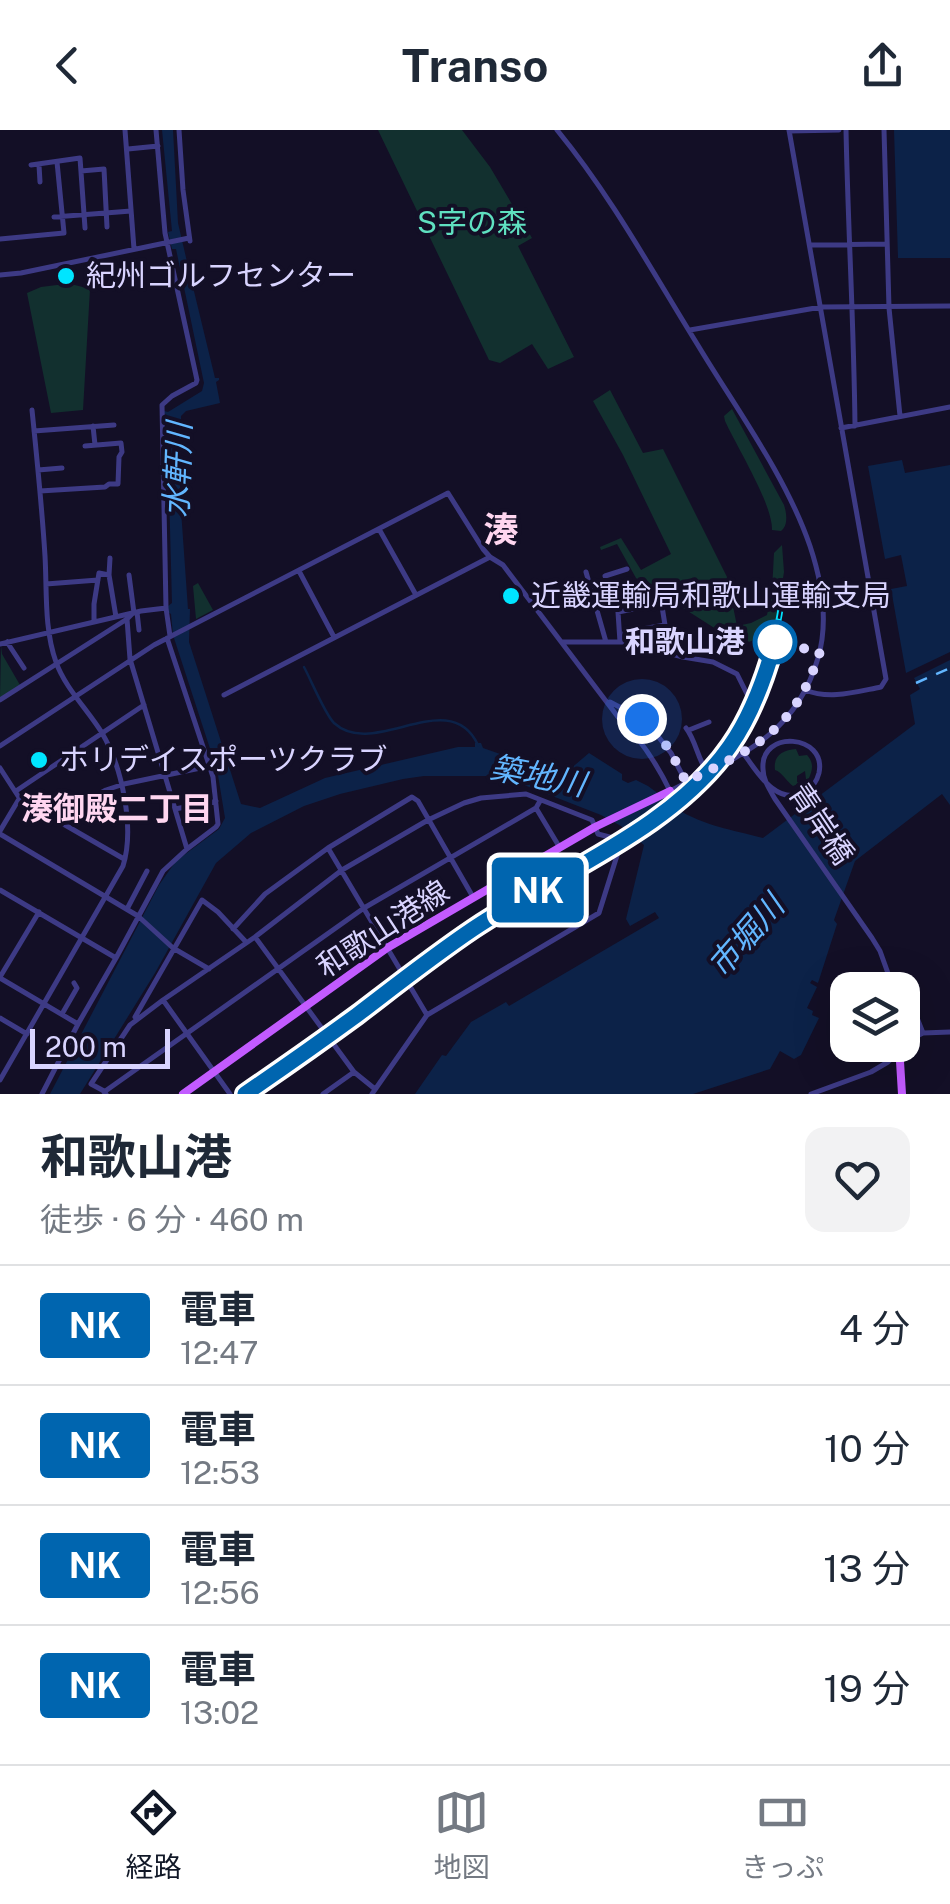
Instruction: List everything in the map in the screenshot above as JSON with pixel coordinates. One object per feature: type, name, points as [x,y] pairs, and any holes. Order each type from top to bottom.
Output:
[{"type":"main road","name":"和歌山港線","points":[[182,1094],[387,948],[595,827],[667,792]]},
{"type":"main road","points":[[901,1062],[902,1094]]},
{"type":"street","points":[[125,130],[134,248]]},
{"type":"street","points":[[42,1094],[163,871],[216,827],[210,766],[169,636],[166,608],[162,405],[197,380],[168,242],[156,130]]},
{"type":"street","points":[[0,276],[190,240],[179,130]]},
{"type":"street","points":[[0,746],[169,636],[448,493],[490,557],[503,565],[603,698],[653,757],[667,792],[744,754],[781,724],[804,690],[818,657],[823,622],[820,586],[810,546],[785,490],[614,206],[557,130]]},
{"type":"street","points":[[804,690],[834,696],[881,687],[886,681],[789,131],[842,130],[853,307],[855,426]]},
{"type":"street","points":[[884,130],[890,308],[900,416]]},
{"type":"street","points":[[128,149],[158,146]]},
{"type":"street","points":[[40,182],[35,165],[80,158],[85,228]]},
{"type":"street","points":[[0,239],[64,233],[57,162]]},
{"type":"street","points":[[80,171],[104,169],[107,227]]},
{"type":"street","points":[[54,217],[131,211]]},
{"type":"street","points":[[810,244],[888,244]]},
{"type":"street","points":[[688,330],[822,306],[950,306]]},
{"type":"street","points":[[842,428],[950,406]]},
{"type":"street","points":[[0,1080],[106,896],[125,859],[127,845],[124,784],[118,765],[56,664],[49,632],[32,410]]},
{"type":"street","points":[[34,431],[114,425]]},
{"type":"street","points":[[93,426],[95,446]]},
{"type":"street","points":[[40,491],[118,484],[120,443],[85,446]]},
{"type":"street","points":[[38,470],[62,468]]},
{"type":"street","points":[[379,529],[416,596]]},
{"type":"street","points":[[224,695],[490,557]]},
{"type":"street","points":[[110,558],[116,617]]},
{"type":"street","points":[[622,642],[618,612],[605,576],[627,569]]},
{"type":"street","points":[[94,622],[99,572],[109,575]]},
{"type":"street","points":[[299,572],[334,638]]},
{"type":"street","points":[[586,572],[606,642]]},
{"type":"street","points":[[129,576],[133,614],[130,659],[186,849]]},
{"type":"street","points":[[46,584],[98,580]]},
{"type":"street","points":[[611,594],[635,586]]},
{"type":"street","points":[[660,594],[665,625],[674,634],[671,654]]},
{"type":"street","points":[[618,612],[644,607]]},
{"type":"street","points":[[24,668],[4,643],[166,608]]},
{"type":"street","points":[[133,614],[140,630]]},
{"type":"street","points":[[0,700],[133,614]]},
{"type":"street","points":[[622,642],[625,632],[665,625]]},
{"type":"street","points":[[562,642],[622,642],[713,662],[736,673],[750,700]]},
{"type":"street","points":[[603,698],[646,720],[686,782]]},
{"type":"street","points":[[16,791],[144,705]]},
{"type":"street","points":[[707,772],[687,729],[709,722]]},
{"type":"street","name":"青岸橋","points":[[744,754],[768,785],[768,785],[782,794],[794,796],[802,794],[817,778],[818,760],[812,749],[795,740],[780,742],[765,756],[764,776],[768,785],[775,799],[872,938],[888,972]]},
{"type":"street","points":[[53,818],[124,784],[210,766]]},
{"type":"street","points":[[0,768],[20,799],[125,859]]},
{"type":"street","points":[[134,1020],[342,870],[428,820],[481,798],[526,794],[538,805],[560,848]]},
{"type":"street","points":[[233,929],[264,894],[328,848],[412,798],[418,800],[474,898]]},
{"type":"street","points":[[20,799],[0,833],[139,917],[172,948],[209,969]]},
{"type":"street","points":[[175,809],[216,800]]},
{"type":"street","points":[[246,942],[202,900],[134,1020],[91,1084],[105,1093],[277,968],[364,908],[538,805],[592,820],[598,834],[616,839],[620,846],[599,913],[427,1015],[373,1091],[354,1072],[305,1007],[277,968],[255,936]]},
{"type":"street","points":[[328,848],[427,1015]]},
{"type":"street","points":[[126,909],[147,871]]},
{"type":"street","points":[[0,890],[116,958]]},
{"type":"street","points":[[39,912],[0,978],[78,1024]]},
{"type":"street","points":[[62,1014],[77,988],[74,984]]},
{"type":"street","points":[[163,1000],[230,1094]]},
{"type":"street","points":[[0,1018],[27,1034]]},
{"type":"street","points":[[920,1026],[923,1034]]},
{"type":"street","points":[[811,1094],[871,1072],[917,1036],[950,1032]]},
{"type":"street","points":[[322,1094],[354,1072]]},
{"type":"green space","name":"S字の森","points":[[378,130],[462,130],[490,167],[532,238],[518,246],[574,357],[548,369],[532,344],[500,363],[489,360]]},
{"type":"green space","name":"紀州ゴルフセンター","points":[[71,284],[90,289],[83,410],[51,413],[27,293],[41,287]]},
{"type":"green space","points":[[610,390],[643,453],[663,449],[727,577],[737,626],[767,615],[774,553],[782,545],[784,572],[774,632],[741,645],[636,578],[617,544],[601,550],[600,547],[621,538],[641,570],[671,554],[593,401]]},
{"type":"green space","points":[[732,409],[784,505],[786,520],[781,531],[772,530],[761,491],[725,421],[724,416]]},
{"type":"green space","points":[[198,583],[213,610],[196,619],[193,586]]},
{"type":"green space","points":[[1,646],[20,685],[0,698]]},
{"type":"green space","points":[[796,749],[799,756],[807,755],[812,767],[808,780],[805,771],[797,776],[800,783],[793,786],[775,770],[775,765],[780,754]]},
{"type":"green space","points":[[324,1037],[328,1047],[309,1053],[252,1094],[242,1094]]},
{"type":"water","points":[[162,130],[173,130],[178,223],[191,279],[196,281],[192,283],[215,378],[219,378],[216,382],[220,403],[186,411],[181,416],[180,496],[190,609],[189,642],[241,804],[260,808],[325,778],[481,743],[483,748],[562,776],[589,753],[622,774],[622,780],[636,780],[648,786],[687,814],[763,838],[915,724],[910,695],[920,689],[914,678],[950,660],[950,805],[942,794],[855,861],[818,983],[810,983],[817,987],[807,1008],[819,1018],[801,1055],[794,1059],[780,1051],[770,1069],[693,1094],[415,1094],[471,1022],[506,1002],[509,1006],[659,918],[655,912],[630,926],[626,919],[644,845],[621,826],[501,776],[424,776],[340,794],[304,806],[251,833],[216,863],[155,973],[80,1094],[50,1094],[159,885],[176,861],[219,829],[225,818],[217,769],[212,766],[215,764],[168,612],[172,603],[164,411],[202,391],[204,383],[176,249],[172,249],[168,232],[172,231]]},
{"type":"water","points":[[894,130],[950,130],[950,258],[898,258]]},
{"type":"water","points":[[902,460],[905,473],[950,465],[950,652],[906,673],[891,589],[907,586],[901,555],[885,559],[868,466]]},
{"type":"waterway","points":[[304,667],[330,719],[350,732],[369,733],[449,721],[465,728],[478,745]]},
{"type":"ferry route","points":[[916,683],[950,668]]},
{"type":"railway","points":[[246,1094],[459,938],[610,849],[675,804],[704,778],[740,731],[759,691],[772,650],[784,585]]},
{"type":"train","name":"NK","points":[[245,1094],[477,926],[611,847],[678,802],[702,780],[735,738],[756,698],[775,642]]},
{"type":"place","name":"紀州ゴルフセンター","points":[[66,276]]},
{"type":"place","name":"近畿運輸局和歌山運輸支局","points":[[511,596]]},
{"type":"place","name":"和歌山港","points":[[775,642]]},
{"type":"place","name":"ホリデイスポーツクラブ","points":[[39,760]]},
{"type":"district","name":"湊","points":[[501,530]]},
{"type":"district","name":"湊御殿二丁目","points":[[117,809]]},
{"type":"route","points":[[642,719],[671,754],[686,782],[744,754],[792,712],[820,652],[775,642]]},
{"type":"water label","name":"水軒川","points":[[178,470]]},
{"type":"water label","name":"築地川","points":[[538,776]]},
{"type":"water label","name":"市堀川","points":[[746,936]]}]
